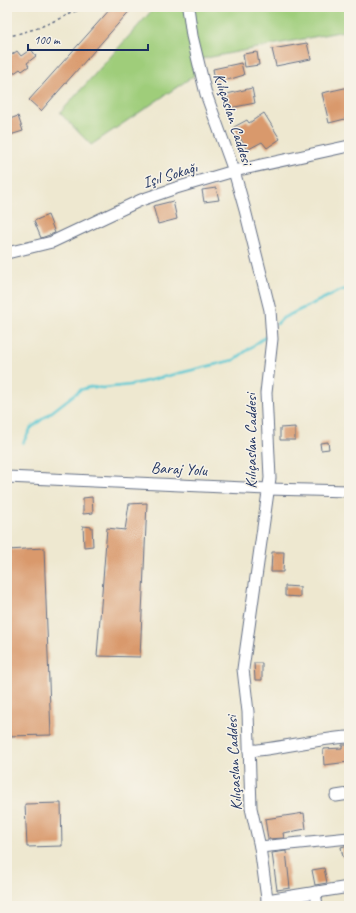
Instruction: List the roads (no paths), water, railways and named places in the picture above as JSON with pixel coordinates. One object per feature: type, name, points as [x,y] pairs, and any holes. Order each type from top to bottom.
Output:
[{"type":"street","name":"Kılıçaslan Caddesi","points":[[188,7],[192,36],[206,94],[234,171],[270,310],[272,339],[266,394],[270,478],[243,670],[248,712],[251,808],[260,847],[268,903]]},
{"type":"street","name":"Işıl Sokağı","points":[[7,252],[52,242],[140,200],[176,188],[234,171],[349,146]]},
{"type":"street","name":"Baraj Yolu","points":[[7,477],[268,490],[349,491]]},
{"type":"street","points":[[249,751],[268,750],[325,738],[349,737]]},
{"type":"street","points":[[336,796],[349,794]]},
{"type":"street","points":[[260,847],[349,838]]},
{"type":"street","points":[[268,903],[349,886]]},
{"type":"street","points":[[315,892],[317,906]]},
{"type":"waterway","points":[[277,324],[283,318],[337,292],[349,288]]},
{"type":"waterway","points":[[23,443],[31,428],[80,390],[90,387],[103,388],[130,385],[234,360],[265,337]]}]
